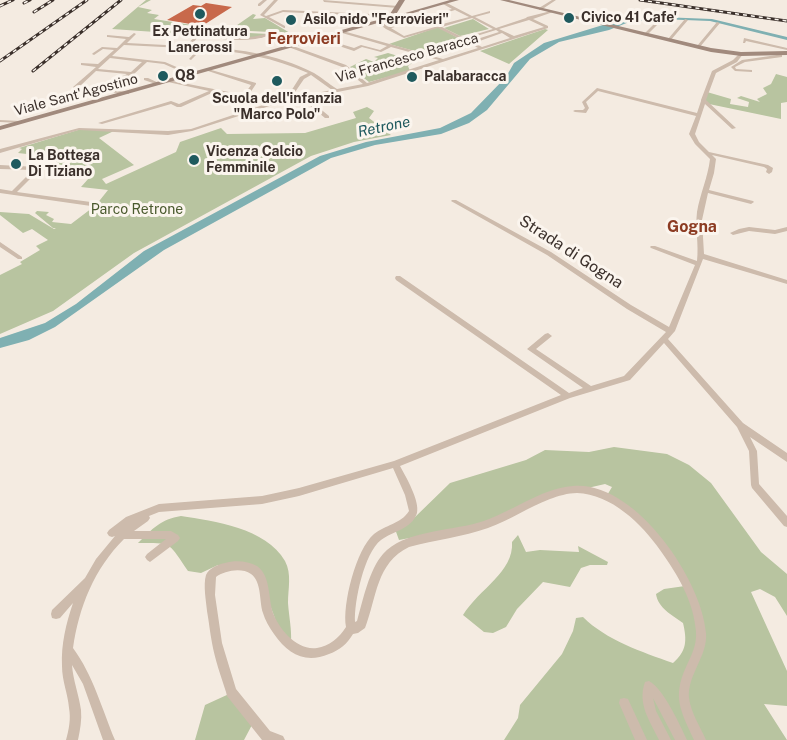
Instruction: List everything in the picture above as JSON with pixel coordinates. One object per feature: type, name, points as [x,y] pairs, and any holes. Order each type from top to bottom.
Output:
[{"type":"main road","points":[[393,17],[402,0]]},
{"type":"main road","name":"Viale Sant'Agostino","points":[[0,124],[10,125],[456,0]]},
{"type":"main road","points":[[503,0],[736,57],[783,53]]},
{"type":"street","points":[[260,5],[265,0]]},
{"type":"street","points":[[276,0],[262,15],[284,27]]},
{"type":"street","points":[[540,9],[554,0]]},
{"type":"street","points":[[324,2],[398,7]]},
{"type":"street","points":[[444,3],[514,38]]},
{"type":"street","points":[[313,12],[317,8]]},
{"type":"street","points":[[387,28],[455,9]]},
{"type":"street","points":[[267,17],[283,11],[393,17]]},
{"type":"street","points":[[378,22],[404,37],[489,12]]},
{"type":"street","points":[[431,49],[551,12]]},
{"type":"street","points":[[411,13],[481,48]]},
{"type":"street","points":[[432,23],[465,14]]},
{"type":"street","name":"Via Francesco Baracca","points":[[101,126],[181,132],[274,103],[366,85],[547,27],[528,18]]},
{"type":"street","points":[[669,40],[686,21]]},
{"type":"street","points":[[646,34],[657,23]]},
{"type":"street","points":[[698,47],[718,23]]},
{"type":"street","points":[[343,32],[443,61]]},
{"type":"street","points":[[470,43],[502,32]]},
{"type":"street","points":[[185,48],[198,35],[251,38],[268,34]]},
{"type":"street","points":[[108,36],[132,36],[75,88],[127,93]]},
{"type":"street","points":[[318,39],[354,50],[362,46],[381,51],[390,45]]},
{"type":"street","points":[[744,42],[745,39],[783,53],[787,58]]},
{"type":"street","points":[[123,44],[262,55],[312,73],[336,91]]},
{"type":"street","points":[[292,46],[344,66],[366,85]]},
{"type":"street","points":[[94,54],[102,48],[118,48]]},
{"type":"street","points":[[191,59],[200,49]]},
{"type":"street","points":[[750,71],[735,70],[733,67],[758,56]]},
{"type":"street","points":[[108,57],[173,65],[193,75]]},
{"type":"street","points":[[72,740],[77,718],[68,670],[67,649],[74,610],[117,534],[142,519],[175,507],[262,500],[299,492],[395,464],[568,396],[627,378],[665,340],[671,331],[702,256],[698,227],[713,159],[693,137],[698,115],[714,72],[736,57]]},
{"type":"street","points":[[99,89],[132,73],[146,61]]},
{"type":"street","points":[[83,64],[132,73]]},
{"type":"street","points":[[210,70],[254,84],[246,96]]},
{"type":"street","points":[[288,100],[302,78],[312,73]]},
{"type":"street","name":"Viale Sant'Agostino","points":[[147,79],[159,84]]},
{"type":"street","points":[[170,81],[274,103]]},
{"type":"street","points":[[575,111],[584,112],[587,108],[584,102],[597,89],[698,115]]},
{"type":"street","points":[[0,151],[79,129],[101,126],[171,102],[179,106],[214,90]]},
{"type":"street","points":[[303,97],[327,117]]},
{"type":"street","points":[[703,100],[734,128]]},
{"type":"street","points":[[252,111],[261,118]]},
{"type":"street","points":[[0,124],[20,122]]},
{"type":"street","points":[[708,153],[766,166],[770,168],[769,172]]},
{"type":"street","points":[[0,167],[38,169],[14,192]]},
{"type":"street","points":[[0,191],[98,205]]},
{"type":"street","points":[[706,191],[751,202]]},
{"type":"street","name":"Strada di Gogna","points":[[454,201],[560,261],[607,291],[628,309],[671,331]]},
{"type":"street","points":[[733,233],[748,227],[779,233],[787,229]]},
{"type":"street","points":[[0,244],[20,258]]},
{"type":"street","points":[[653,247],[699,264]]},
{"type":"street","points":[[702,256],[787,282]]},
{"type":"street","points":[[398,278],[568,396]]},
{"type":"street","points":[[548,336],[531,349],[590,390]]},
{"type":"street","points":[[665,340],[740,425],[753,451],[755,485],[787,523]]},
{"type":"street","points":[[740,425],[787,458]]},
{"type":"street","points":[[279,740],[266,736],[231,692],[217,643],[210,595],[211,575],[221,568],[238,566],[254,570],[264,589],[269,617],[291,646],[306,654],[331,649],[345,638],[351,628],[354,591],[369,547],[380,535],[410,518],[414,510],[395,464]]},
{"type":"street","points":[[351,628],[354,630],[361,624],[383,560],[397,545],[417,538],[488,527],[538,501],[575,489],[603,494],[621,505],[641,522],[671,558],[697,605],[701,648],[684,686],[685,705],[700,740]]},
{"type":"street","points":[[117,534],[171,535],[175,538],[150,557]]},
{"type":"street","points":[[56,614],[90,579]]},
{"type":"street","points":[[67,649],[75,658],[92,694],[109,740]]},
{"type":"street","points":[[665,740],[649,704],[647,695],[649,686],[658,696],[681,740]]},
{"type":"street","points":[[624,703],[641,740]]},
{"type":"green space","points":[[146,0],[151,0],[138,7],[152,10],[147,13],[159,15],[154,19],[211,28],[209,31],[269,34],[261,38],[242,38],[112,29]]},
{"type":"green space","points":[[253,14],[256,15],[253,19],[265,18],[290,33],[230,30]]},
{"type":"green space","points":[[473,19],[489,29],[460,36],[444,28]]},
{"type":"green space","points":[[438,27],[460,39],[418,52],[389,44]]},
{"type":"green space","points":[[545,29],[548,30],[509,64],[480,51]]},
{"type":"green space","points":[[388,53],[415,61],[408,66],[410,71],[369,82],[350,67],[366,59],[374,62],[378,58],[374,57]]},
{"type":"green space","points":[[776,74],[787,77],[787,102],[781,103],[781,119],[709,104],[704,100],[707,92],[731,99],[730,104],[748,107],[749,102],[737,98],[741,96],[760,102],[757,99],[767,94],[763,88],[771,84]]},
{"type":"green space","name":"Parco Retrone","points":[[367,107],[374,111],[369,118],[391,135],[354,142],[311,156],[134,253],[53,311],[0,334],[0,275],[22,264],[20,262],[40,250],[36,246],[48,240],[32,229],[23,233],[0,215],[0,212],[29,214],[54,229],[56,228],[35,213],[37,211],[49,212],[46,215],[54,219],[52,222],[71,224],[96,205],[108,190],[81,187],[89,178],[74,176],[72,171],[68,175],[53,174],[62,165],[48,162],[53,157],[18,153],[22,149],[19,148],[78,130],[116,130],[99,138],[134,165],[102,179],[106,184],[176,152],[180,142],[221,128],[227,134],[305,133],[356,118],[353,112]]},
{"type":"green space","points":[[614,447],[667,454],[689,465],[711,483],[761,552],[787,574],[787,616],[775,597],[760,589],[751,592],[787,671],[787,706],[764,704],[787,740],[504,740],[518,718],[520,705],[562,654],[573,631],[576,618],[583,617],[613,639],[673,663],[685,645],[683,623],[663,607],[656,594],[664,589],[685,586],[642,521],[606,497],[612,487],[605,484],[557,495],[485,524],[399,540],[395,529],[412,520],[450,483],[526,460],[545,450],[589,452]]},
{"type":"green space","points":[[181,516],[238,528],[265,541],[276,550],[285,561],[288,571],[291,644],[277,624],[257,570],[218,565],[201,573],[188,571],[169,546],[158,543],[138,543],[162,522]]},
{"type":"green space","points":[[518,535],[526,552],[540,550],[579,552],[578,546],[608,562],[607,565],[590,565],[581,568],[570,587],[543,582],[517,609],[506,627],[493,633],[484,632],[463,615],[502,571],[511,553],[512,542]]},
{"type":"green space","points":[[229,694],[253,723],[244,740],[195,740],[205,705]]},
{"type":"water","points":[[661,17],[712,19],[787,37],[787,40],[710,21],[659,19],[629,22],[609,30],[559,42],[530,59],[487,110],[469,123],[441,134],[375,145],[331,158],[164,250],[55,327],[29,340],[0,348],[0,338],[45,323],[76,304],[144,251],[320,156],[366,142],[440,128],[471,113],[506,77],[514,63],[544,43],[616,21]]},
{"type":"building","name":"Ex Pettinatura Lanerossi","points":[[206,3],[232,7],[202,26],[167,20],[193,5],[201,6]]},
{"type":"railway","points":[[0,6],[13,0]]},
{"type":"railway","points":[[24,3],[30,0]]},
{"type":"railway","points":[[34,12],[53,0]]},
{"type":"railway","points":[[0,61],[87,0]]},
{"type":"railway","points":[[33,71],[121,0]]},
{"type":"railway","points":[[640,0],[787,21]]},
{"type":"place","name":"Ex Pettinatura Lanerossi","points":[[200,14]]},
{"type":"place","name":"Civico 41 Cafe'","points":[[569,18]]},
{"type":"place","name":"Asilo nido \"Ferrovieri\"","points":[[291,20]]},
{"type":"place","name":"Q8","points":[[163,76]]},
{"type":"place","name":"Palabaracca","points":[[412,77]]},
{"type":"place","name":"Scuola dell'infanzia \"Marco Polo\"","points":[[277,81]]},
{"type":"place","name":"Vicenza Calcio Femminile","points":[[194,160]]},
{"type":"place","name":"La Bottega Di Tiziano","points":[[16,164]]},
{"type":"district","name":"Ferrovieri","points":[[304,39]]},
{"type":"district","name":"Gogna","points":[[692,227]]},
{"type":"water label","name":"Retrone","points":[[384,127]]}]
